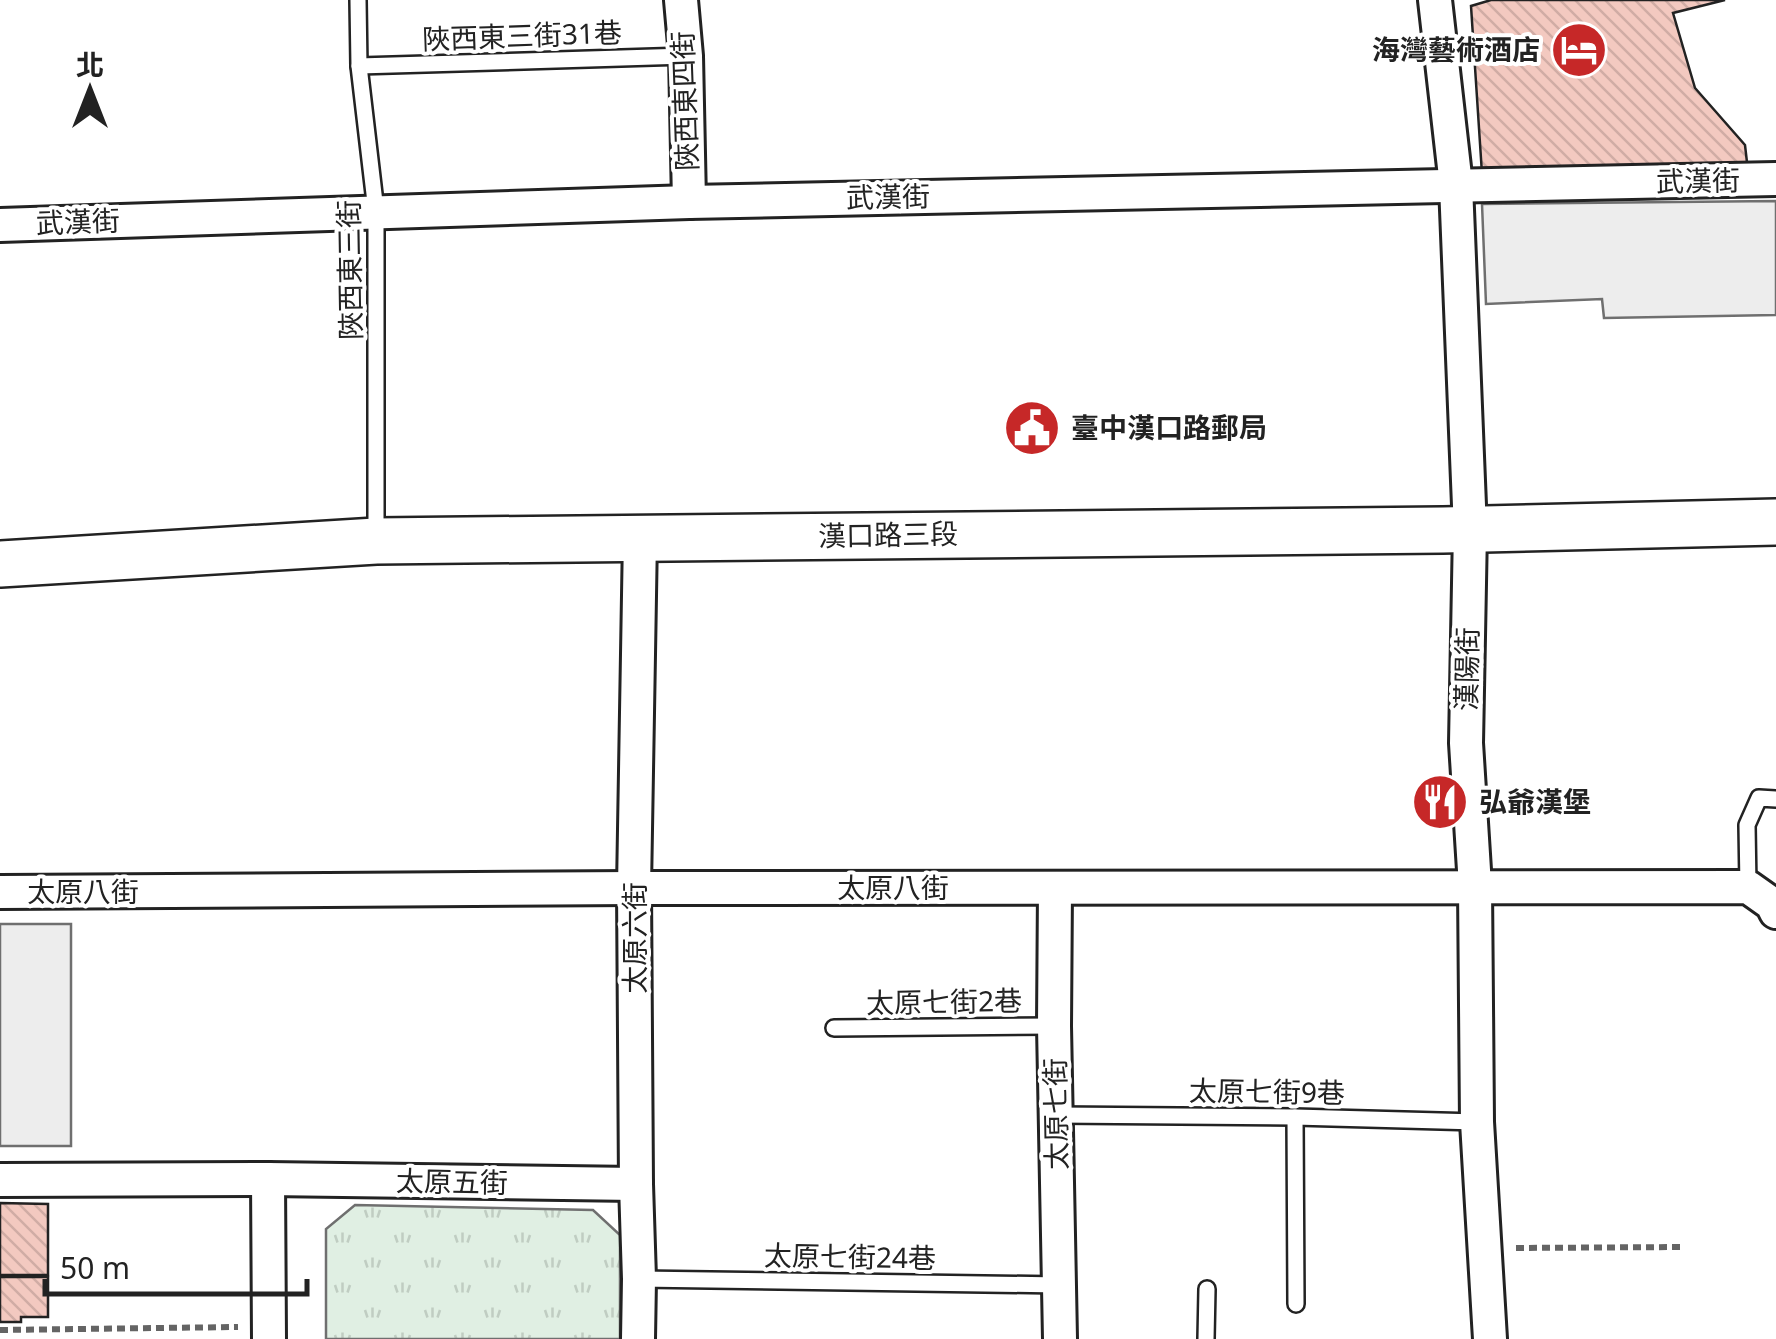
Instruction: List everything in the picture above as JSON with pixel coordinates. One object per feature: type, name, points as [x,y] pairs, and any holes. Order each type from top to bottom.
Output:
[{"type":"street","name":"陜西東四街","points":[[681,0],[689,202]]},
{"type":"street","name":"漢陽街","points":[[1435,0],[1456,185],[1470,530],[1466,743],[1475,886],[1477,1122],[1490,1339]]},
{"type":"street","name":"武漢街","points":[[0,225],[689,202],[1776,180]]},
{"type":"street","name":"漢口路三段","points":[[0,564],[376,541],[1470,530],[1776,522]]},
{"type":"street","name":"太原六街","points":[[638,1339],[634,888],[640,537]]},
{"type":"street","name":"太原八街","points":[[0,892],[1748,887]]},
{"type":"street","points":[[1748,887],[1772,904],[1776,912]]},
{"type":"street","name":"太原七街","points":[[1055,889],[1060,1339]]},
{"type":"street","points":[[268,1179],[270,1333]]},
{"type":"street","name":"太原五街","points":[[0,1180],[636,1184]]},
{"type":"lane","name":"陜西東三街","points":[[358,0],[359,66],[376,211],[376,541]]},
{"type":"lane","name":"陜西東三街31巷","points":[[359,66],[686,56]]},
{"type":"lane","points":[[1748,887],[1748,826],[1758,798],[1776,799]]},
{"type":"lane","name":"太原七街2巷","points":[[834,1028],[1054,1026]]},
{"type":"lane","name":"太原七街9巷","points":[[1056,1116],[1295,1116],[1477,1122]]},
{"type":"lane","points":[[1295,1116],[1296,1304]]},
{"type":"lane","name":"太原七街24巷","points":[[639,1280],[1060,1285]]},
{"type":"lane","points":[[1206,1339],[1207,1289]]},
{"type":"path","points":[[1484,1248],[1682,1247]]},
{"type":"path","points":[[0,1330],[270,1333]]},
{"type":"green space","points":[[355,1205],[593,1210],[620,1235],[620,1339],[326,1339],[326,1229]]},
{"type":"shaded area","points":[[1776,201],[1776,315],[1604,318],[1602,299],[1486,304],[1482,204]]},
{"type":"shaded area","points":[[0,924],[71,924],[71,1146],[0,1146]]},
{"type":"building","name":"海灣藝術酒店","points":[[1491,0],[1725,0],[1673,13],[1695,88],[1745,145],[1748,171],[1482,174],[1471,6]]},
{"type":"building","points":[[0,1203],[48,1204],[48,1275],[0,1275]]},
{"type":"building","points":[[0,1277],[48,1277],[48,1317],[0,1322]]},
{"type":"place","name":"海灣藝術酒店","points":[[1579,50]]},
{"type":"place","name":"臺中漢口路郵局","points":[[1032,428]]},
{"type":"place","name":"弘爺漢堡","points":[[1440,802]]}]
